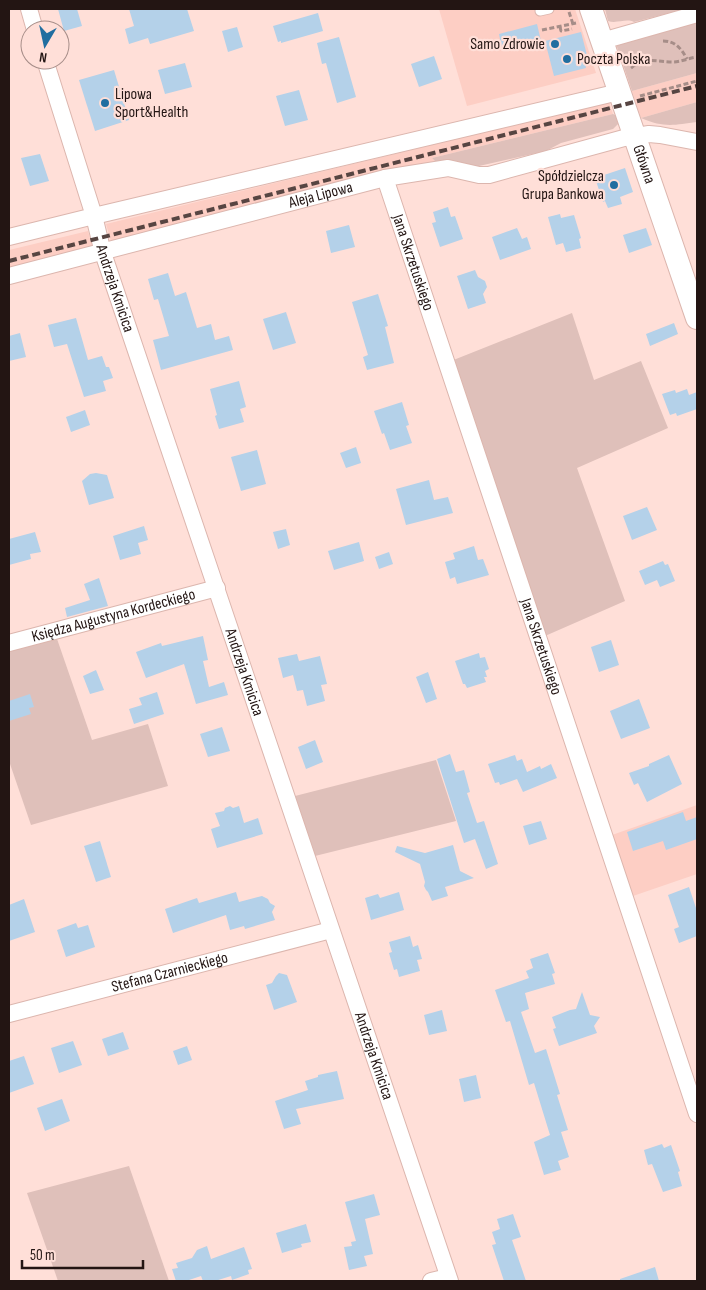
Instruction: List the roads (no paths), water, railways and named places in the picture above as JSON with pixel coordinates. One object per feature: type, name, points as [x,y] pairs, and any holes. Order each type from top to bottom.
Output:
[{"type":"street","name":"Główna","points":[[580,14],[602,41],[697,318]]},
{"type":"street","points":[[602,41],[697,14]]},
{"type":"street","name":"Andrzeja Kmicica","points":[[48,70],[94,216],[103,252],[449,1279]]},
{"type":"street","name":"Aleja Lipowa","points":[[9,237],[621,96]]},
{"type":"street","name":"Aleja Lipowa","points":[[9,276],[385,178],[448,168],[479,175],[489,174],[635,136],[660,135],[697,142]]},
{"type":"street","name":"Jana Skrzetuskiego","points":[[385,178],[697,1114]]},
{"type":"street","name":"Księdza Augustyna Kordeckiego","points":[[9,643],[217,588]]},
{"type":"street","name":"Stefana Czarnieckiego","points":[[9,1014],[332,930]]},
{"type":"street","points":[[431,1281],[449,1279]]},
{"type":"lane","points":[[540,11],[550,9]]},
{"type":"railway","points":[[9,261],[697,86]]},
{"type":"place","name":"Samo Zdrowie","points":[[555,44]]},
{"type":"place","name":"Poczta Polska","points":[[567,59]]},
{"type":"place","name":"Lipowa Sport&Health","points":[[105,103]]},
{"type":"place","name":"Spółdzielcza Grupa Bankowa","points":[[614,185]]}]
